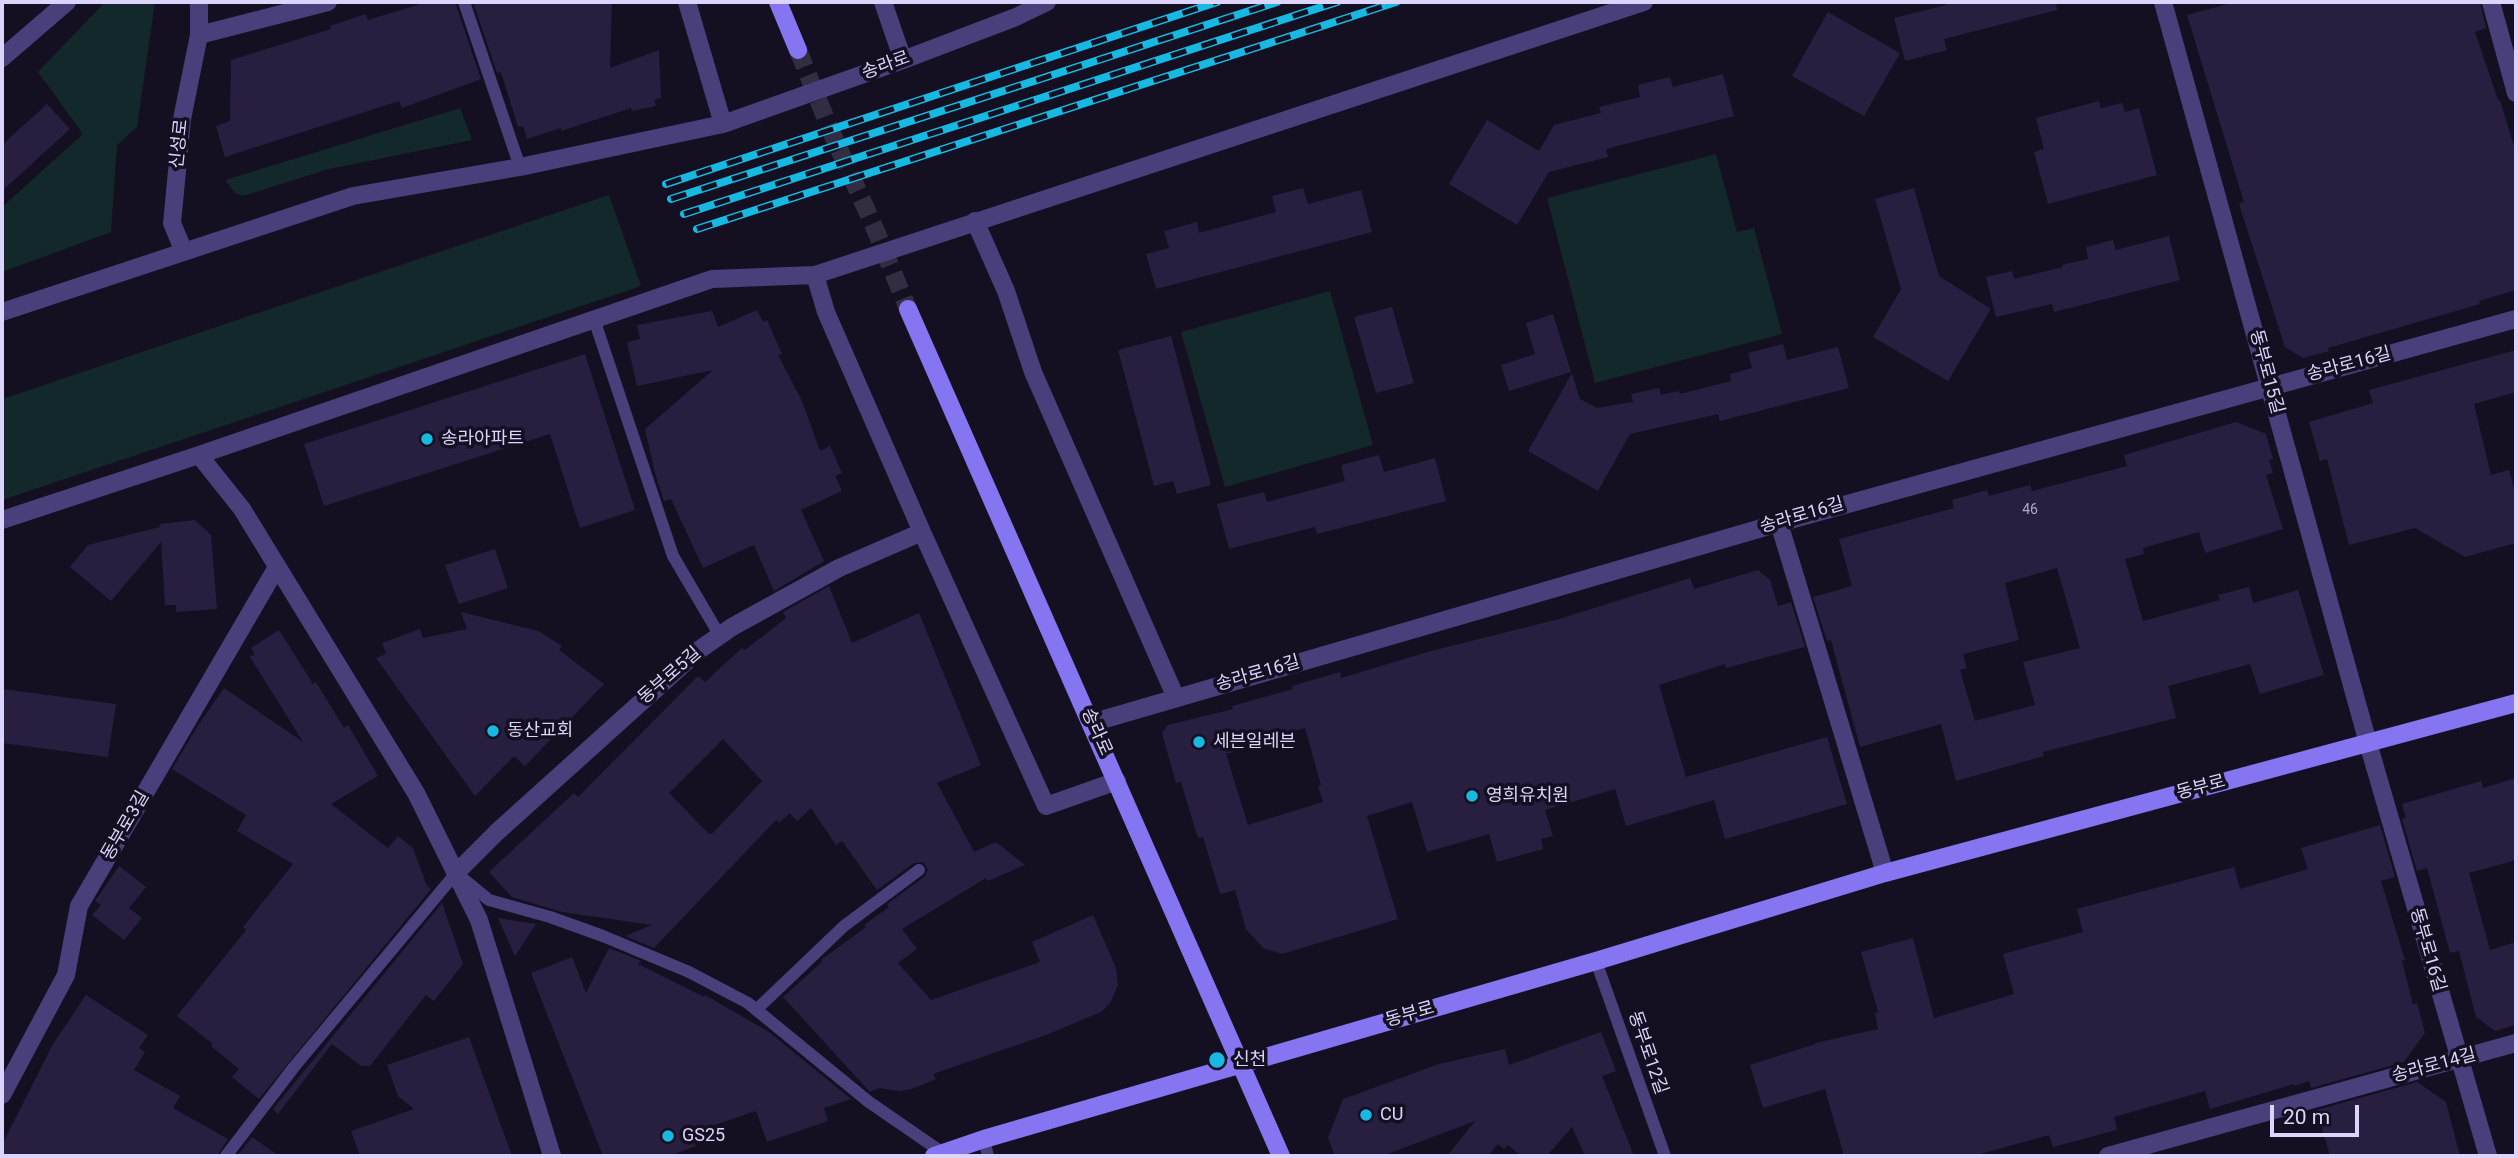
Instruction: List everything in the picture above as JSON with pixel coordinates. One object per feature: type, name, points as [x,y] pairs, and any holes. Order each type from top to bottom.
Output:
[{"type":"main road","points":[[778,2],[798,50]]},
{"type":"main road","name":"송라로","points":[[908,309],[1281,1156]]},
{"type":"main road","name":"동부로","points":[[939,1155],[986,1148],[1241,1063],[1596,961],[1885,873],[2516,703]]},
{"type":"street","points":[[2,58],[67,2]]},
{"type":"street","name":"신성로","points":[[184,252],[172,223],[182,119],[199,35],[199,2]]},
{"type":"street","points":[[199,35],[328,2]]},
{"type":"street","points":[[687,2],[723,124]]},
{"type":"street","points":[[883,2],[903,60]]},
{"type":"street","name":"송라로","points":[[2,312],[352,197],[520,167],[723,124],[903,60],[1016,17],[1047,2]]},
{"type":"street","points":[[2,520],[712,279],[815,275],[1644,2]]},
{"type":"street","name":"동부로15길","points":[[2163,2],[2368,743]]},
{"type":"street","points":[[2491,2],[2516,93]]},
{"type":"street","points":[[975,221],[1006,291],[1033,372],[1176,698]]},
{"type":"street","points":[[815,275],[826,312],[922,533],[1046,806],[1116,781]]},
{"type":"street","name":"송라로16길","points":[[1091,723],[1779,523],[2516,319]]},
{"type":"street","points":[[199,455],[242,509],[416,793],[479,920],[552,1156]]},
{"type":"street","points":[[1779,523],[1885,873]]},
{"type":"street","name":"동부로5길","points":[[456,873],[497,832],[699,650],[839,568],[922,533]]},
{"type":"street","name":"동부로3길","points":[[3,1090],[66,975],[79,906],[277,567]]},
{"type":"street","name":"동부로16길","points":[[2368,743],[2488,1156]]},
{"type":"street","name":"송라로14길","points":[[2108,1156],[2516,1043]]},
{"type":"lane","points":[[464,2],[520,167]]},
{"type":"lane","points":[[594,319],[673,556],[720,636]]},
{"type":"lane","points":[[756,1010],[844,926],[919,870]]},
{"type":"lane","points":[[226,1156],[303,1056],[456,873],[489,900],[550,917],[603,936],[689,972],[748,1003],[869,1102],[939,1155]]},
{"type":"lane","name":"동부로12길","points":[[1596,961],[1665,1156]]},
{"type":"green space","points":[[105,2],[155,2],[137,127],[117,145],[111,232],[2,272],[2,207],[83,134],[38,72]]},
{"type":"green space","points":[[460,108],[472,140],[329,169],[243,196],[235,193],[225,180]]},
{"type":"green space","points":[[1716,154],[1737,232],[1754,228],[1782,334],[1595,383],[1547,198]]},
{"type":"green space","points":[[609,195],[641,286],[2,500],[2,399]]},
{"type":"green space","points":[[1330,291],[1373,445],[1225,487],[1181,332]]},
{"type":"building","points":[[427,2],[455,2],[481,79],[402,108],[399,101],[225,157],[216,126],[230,121],[231,60],[331,29],[330,26],[366,14],[368,20]]},
{"type":"building","points":[[473,2],[612,2],[610,68],[659,50],[661,98],[654,100],[656,106],[632,111],[631,108],[527,139],[523,126],[518,127],[501,72],[497,73]]},
{"type":"building","points":[[1945,2],[2056,2],[2057,10],[1944,39],[1947,50],[1905,61],[1894,18],[1946,5]]},
{"type":"building","points":[[2235,2],[2480,2],[2486,28],[2475,32],[2516,153],[2516,290],[2479,301],[2480,304],[2328,348],[2329,351],[2303,358],[2285,347],[2239,204],[2244,202],[2187,15]]},
{"type":"building","points":[[1828,12],[1900,53],[1864,116],[1792,76]]},
{"type":"building","points":[[1723,74],[1734,116],[1606,149],[1608,157],[1549,172],[1517,225],[1449,184],[1487,120],[1539,151],[1554,125],[1601,113],[1599,107],[1640,97],[1638,85],[1670,77],[1673,87]]},
{"type":"building","points":[[2099,101],[2101,108],[2122,103],[2125,112],[2139,108],[2157,175],[2048,204],[2034,152],[2044,149],[2036,118]]},
{"type":"building","points":[[47,104],[70,129],[2,191],[2,145]]},
{"type":"building","points":[[1303,188],[1308,204],[1361,190],[1372,232],[1156,289],[1146,254],[1169,248],[1164,231],[1197,222],[1199,233],[1276,212],[1272,196]]},
{"type":"building","points":[[1914,188],[1939,276],[1991,309],[1948,381],[1873,337],[1901,289],[1875,199]]},
{"type":"building","points":[[2169,236],[2180,280],[2054,312],[2052,304],[1996,317],[1986,277],[2012,271],[2014,279],[2063,267],[2062,265],[2088,259],[2086,247],[2113,240],[2116,250]]},
{"type":"building","points":[[1392,307],[1414,383],[1376,393],[1354,317]]},
{"type":"building","points":[[757,310],[763,322],[767,320],[782,354],[778,355],[802,401],[820,451],[830,446],[842,473],[835,476],[842,491],[801,510],[824,561],[774,591],[754,545],[703,568],[671,499],[664,501],[655,473],[645,429],[713,370],[637,386],[627,342],[640,339],[637,325],[712,311],[718,327]]},
{"type":"building","points":[[1553,314],[1571,372],[1509,391],[1501,365],[1535,354],[1526,323]]},
{"type":"building","points":[[1171,336],[1211,485],[1177,494],[1173,481],[1154,486],[1118,350]]},
{"type":"building","points":[[1783,344],[1787,360],[1838,347],[1849,388],[1720,421],[1718,414],[1630,434],[1598,491],[1528,451],[1572,373],[1580,399],[1597,408],[1633,402],[1631,394],[1659,388],[1661,395],[1679,391],[1680,394],[1731,381],[1730,374],[1752,368],[1748,353]]},
{"type":"building","points":[[2516,350],[2516,392],[2474,404],[2491,475],[2509,470],[2516,495],[2516,543],[2465,557],[2415,528],[2349,545],[2327,459],[2320,461],[2309,422],[2373,403],[2369,390]]},
{"type":"building","name":"송라아파트","points":[[585,354],[635,510],[580,528],[550,434],[324,506],[304,444]]},
{"type":"building","points":[[2236,422],[2266,434],[2273,459],[2269,460],[2273,473],[2266,475],[2283,529],[2205,553],[2199,532],[2143,548],[2144,554],[2125,559],[2143,621],[2220,600],[2218,595],[2249,587],[2253,603],[2298,590],[2324,675],[2260,694],[2250,664],[2168,686],[2176,718],[2043,752],[2044,756],[1956,781],[1941,724],[1860,747],[1831,640],[1827,641],[1813,597],[1852,586],[1839,539],[1954,508],[1952,500],[1987,490],[1989,496],[2030,485],[2032,491],[2127,466],[2124,455]],"holes":[[[2057,568],[2080,648],[2023,662],[2035,705],[1975,721],[1960,670],[1967,668],[1963,654],[2019,640],[2005,583]]]},
{"type":"building","points":[[1379,455],[1384,472],[1435,458],[1446,501],[1317,534],[1315,527],[1229,549],[1217,504],[1264,492],[1267,502],[1345,481],[1341,465]]},
{"type":"building","points":[[195,520],[211,535],[217,609],[176,612],[176,605],[165,605],[161,542],[111,601],[70,567],[88,545],[160,527],[160,524]]},
{"type":"building","points":[[495,549],[508,588],[459,604],[445,565]]},
{"type":"building","points":[[1758,570],[1770,580],[1778,606],[1791,602],[1805,647],[1726,668],[1725,664],[1659,685],[1686,777],[1827,737],[1847,804],[1725,839],[1714,800],[1626,826],[1615,789],[1545,810],[1553,836],[1541,839],[1543,849],[1497,862],[1489,834],[1427,852],[1412,802],[1367,816],[1398,919],[1282,954],[1263,948],[1246,929],[1235,890],[1220,894],[1203,837],[1198,838],[1181,782],[1176,783],[1162,733],[1168,725],[1233,709],[1232,706],[1293,689],[1292,686],[1340,672],[1341,678],[1431,651],[1559,619],[1690,578],[1694,589]],"holes":[[[1305,728],[1321,785],[1318,786],[1323,802],[1248,825],[1226,754]]]},
{"type":"building","points":[[829,586],[852,643],[919,613],[981,765],[937,783],[974,852],[996,842],[1025,865],[988,881],[986,878],[902,929],[917,949],[898,963],[931,1000],[1040,962],[1032,942],[1093,915],[1116,968],[1118,985],[1110,1003],[1101,1012],[1046,1035],[933,1074],[936,1079],[912,1089],[898,1091],[880,1088],[870,1092],[783,997],[822,962],[821,960],[866,927],[864,925],[924,877],[928,870],[923,862],[914,863],[877,890],[842,841],[836,845],[811,808],[797,821],[790,813],[779,823],[776,820],[654,948],[625,936],[652,925],[562,912],[512,897],[489,872],[574,793],[578,797],[698,676],[705,682],[742,648],[745,650],[786,618],[783,612]],"holes":[[[723,739],[762,781],[713,833],[709,834],[669,793]]]},
{"type":"building","points":[[461,612],[538,631],[562,646],[559,650],[604,684],[525,766],[514,756],[475,796],[376,658],[386,654],[382,643],[420,629],[423,638],[467,629]]},
{"type":"building","points":[[279,630],[344,728],[348,725],[378,776],[331,804],[388,848],[398,836],[413,848],[427,886],[431,889],[259,1099],[232,1077],[239,1069],[211,1046],[213,1044],[177,1016],[246,930],[243,927],[293,864],[237,831],[246,815],[172,769],[224,688],[303,742],[250,657],[255,654],[251,648]]},
{"type":"building","points":[[2,689],[116,704],[108,757],[2,743]]},
{"type":"building","points":[[2516,778],[2516,860],[2469,873],[2490,950],[2516,942],[2516,1025],[2495,1031],[2476,1017],[2459,951],[2450,953],[2427,868],[2417,871],[2402,819],[2406,818],[2402,804],[2481,781],[2483,788]]},
{"type":"building","points":[[2380,825],[2395,877],[2381,881],[2405,960],[2402,961],[2413,1004],[2417,1003],[2425,1033],[2404,1062],[2311,1088],[2309,1081],[2295,1086],[2294,1084],[2210,1109],[2205,1091],[2114,1117],[2117,1130],[2053,1147],[2049,1135],[1973,1156],[1844,1156],[1825,1089],[1763,1108],[1750,1065],[1815,1043],[1878,1029],[1875,1013],[1878,1012],[1861,952],[1913,938],[1934,1018],[2014,994],[2003,954],[2083,932],[2077,909],[2234,867],[2240,889],[2308,869],[2301,848]]},
{"type":"building","points":[[119,866],[146,887],[129,908],[142,918],[124,940],[92,915],[101,905],[95,901]]},
{"type":"building","points":[[442,903],[463,964],[434,1001],[426,995],[370,1066],[361,1066],[332,1044],[278,1114],[273,1109]]},
{"type":"building","points":[[498,918],[536,924],[515,956]]},
{"type":"building","points":[[609,948],[641,961],[638,964],[704,997],[705,995],[769,1032],[851,1099],[824,1108],[828,1121],[767,1142],[756,1111],[691,1133],[696,1146],[669,1156],[603,1156],[531,973],[572,957],[586,993]]},
{"type":"building","points":[[86,995],[148,1035],[139,1048],[145,1052],[134,1070],[180,1096],[173,1108],[228,1139],[217,1156],[2,1156],[2,1145],[53,1044]]},
{"type":"building","points":[[1601,1032],[1616,1071],[1602,1076],[1634,1156],[1585,1156],[1572,1127],[1547,1156],[1521,1156],[1508,1145],[1504,1149],[1498,1144],[1488,1156],[1447,1156],[1475,1121],[1382,1156],[1335,1156],[1328,1138],[1343,1099],[1439,1064],[1505,1049],[1509,1065]]},
{"type":"building","points":[[469,1037],[512,1156],[360,1156],[351,1131],[414,1109],[398,1096],[387,1065]]},
{"type":"building","points":[[2417,1082],[2446,1102],[2460,1156],[2330,1156],[2317,1110]]},
{"type":"building","points":[[252,1137],[279,1156],[237,1156]]},
{"type":"tunnel","points":[[798,50],[908,309]]},
{"type":"railway","points":[[666,184],[1217,2]]},
{"type":"railway","points":[[671,199],[1277,2]]},
{"type":"railway","points":[[684,214],[1337,2]]},
{"type":"railway","points":[[697,229],[1396,2]]},
{"type":"place","name":"송라아파트","points":[[427,439]]},
{"type":"place","name":"동산교회","points":[[493,731]]},
{"type":"place","name":"세븐일레븐","points":[[1199,742]]},
{"type":"place","name":"영희유치원","points":[[1472,796]]},
{"type":"place","name":"신천","points":[[1217,1060]]},
{"type":"place","name":"CU","points":[[1366,1115]]},
{"type":"place","name":"GS25","points":[[668,1136]]}]
